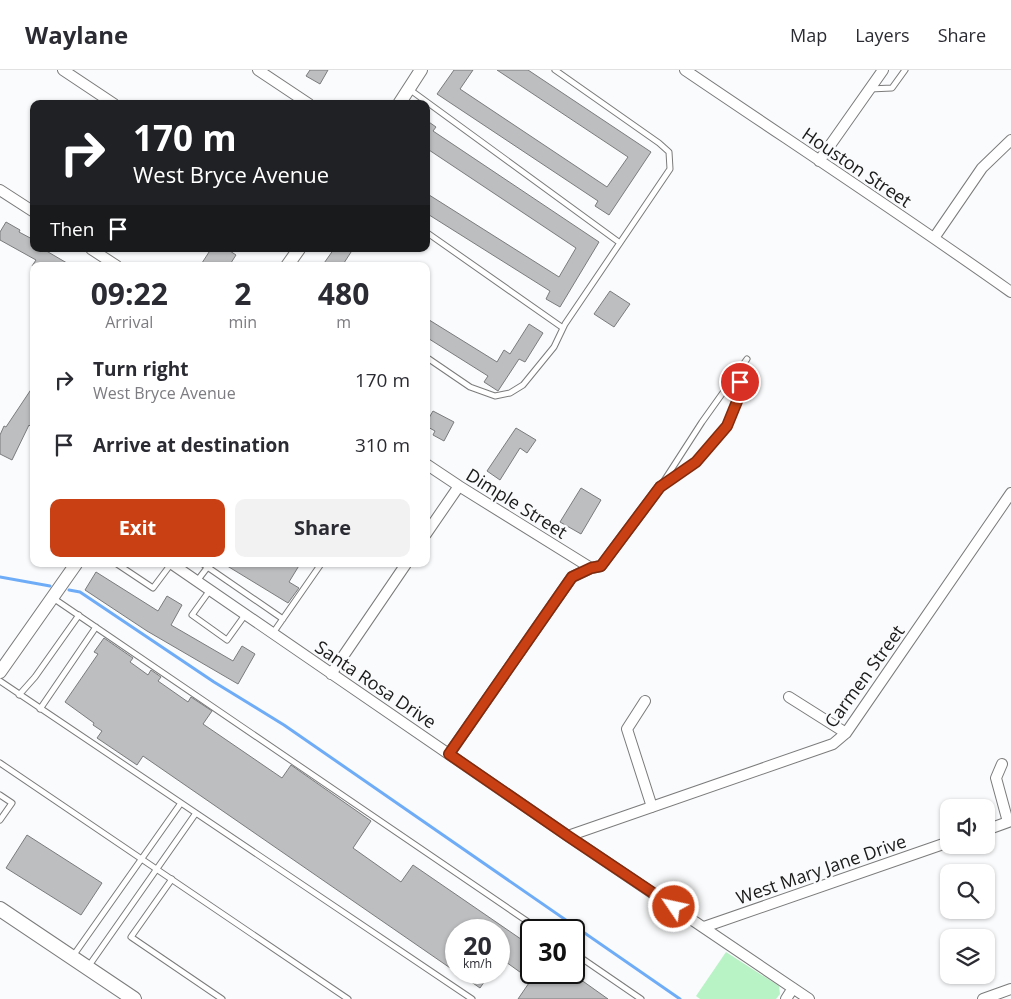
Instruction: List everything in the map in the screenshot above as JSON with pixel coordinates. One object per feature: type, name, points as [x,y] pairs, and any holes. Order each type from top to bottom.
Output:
[{"type":"main road","points":[[0,908],[134,999]]},
{"type":"street","points":[[63,70],[108,100]]},
{"type":"street","points":[[258,70],[302,100]]},
{"type":"street","points":[[401,100],[421,70]]},
{"type":"street","name":"Houston Street","points":[[685,70],[1011,292]]},
{"type":"street","points":[[819,161],[883,70]]},
{"type":"street","points":[[934,238],[982,168],[1011,140]]},
{"type":"street","points":[[0,190],[30,209]]},
{"type":"street","points":[[96,252],[111,262]]},
{"type":"street","name":"Dimple Street","points":[[430,467],[591,568]]},
{"type":"street","points":[[430,528],[459,486]]},
{"type":"street","points":[[449,754],[572,577],[591,568],[601,566],[660,487]]},
{"type":"street","name":"Carmen Street","points":[[568,836],[833,744],[846,733],[1011,493]]},
{"type":"street","points":[[0,672],[74,567]]},
{"type":"street","name":"Santa Rosa Drive","points":[[177,567],[809,999]]},
{"type":"street","points":[[331,674],[404,567]]},
{"type":"street","points":[[789,697],[846,733]]},
{"type":"street","points":[[645,701],[627,729],[652,807]]},
{"type":"street","points":[[995,827],[1009,822],[996,778],[1002,764]]},
{"type":"street","name":"West Mary Jane Drive","points":[[704,927],[940,845]]},
{"type":"street","points":[[786,999],[793,988]]},
{"type":"street","points":[[983,999],[1011,989]]},
{"type":"lane","points":[[430,360],[470,387],[495,396],[510,393],[523,385],[554,348],[563,328],[670,169],[669,152],[659,143],[555,70]]},
{"type":"lane","points":[[870,89],[892,88],[905,70]]},
{"type":"lane","points":[[409,89],[424,100]]},
{"type":"lane","points":[[430,105],[620,242]]},
{"type":"lane","points":[[430,235],[563,328]]},
{"type":"lane","points":[[660,487],[702,422],[747,359]]},
{"type":"lane","points":[[660,487],[696,462],[727,426],[740,394],[740,369]]},
{"type":"lane","points":[[121,567],[153,588],[170,567]]},
{"type":"lane","points":[[198,581],[206,567]]},
{"type":"lane","points":[[210,567],[283,619]]},
{"type":"lane","points":[[273,633],[319,567]]},
{"type":"lane","points":[[210,590],[192,615],[227,640],[246,614]]},
{"type":"lane","points":[[53,597],[524,919]]},
{"type":"lane","points":[[19,694],[35,677],[79,615]]},
{"type":"lane","points":[[40,709],[96,627]]},
{"type":"lane","points":[[0,681],[472,999]]},
{"type":"lane","points":[[0,763],[348,999]]},
{"type":"lane","points":[[0,795],[12,803],[0,820]]},
{"type":"lane","points":[[72,958],[181,803]]},
{"type":"lane","points":[[87,968],[196,813]]},
{"type":"lane","points":[[172,879],[131,937],[222,999]]},
{"type":"lane","points":[[585,961],[641,999]]},
{"type":"green space","points":[[726,952],[779,986],[780,994],[776,999],[700,999],[696,996]]},
{"type":"building","points":[[310,70],[328,70],[320,84],[306,76]]},
{"type":"building","points":[[454,70],[473,70],[460,89],[607,187],[628,157],[497,70],[528,70],[651,152],[609,215],[595,206],[598,201],[437,94]]},
{"type":"building","points":[[430,123],[436,127],[433,131],[599,242],[560,307],[546,299],[550,291],[430,216],[430,196],[559,277],[576,248],[430,151]]},
{"type":"building","points":[[6,222],[30,238],[30,252],[48,252],[65,262],[35,262],[36,260],[0,240],[0,232]]},
{"type":"building","points":[[209,252],[232,252],[236,255],[232,262],[203,262]]},
{"type":"building","points":[[332,252],[351,252],[345,262],[325,262]]},
{"type":"building","points":[[610,291],[630,304],[614,327],[594,314]]},
{"type":"building","points":[[430,320],[497,362],[504,350],[510,354],[529,324],[543,333],[525,362],[519,359],[498,391],[484,382],[488,376],[430,340]]},
{"type":"building","points":[[30,391],[30,426],[12,460],[0,454],[0,435],[4,426],[6,427]]},
{"type":"building","points":[[433,411],[454,422],[444,441],[433,435],[435,431],[430,428],[430,416]]},
{"type":"building","points":[[516,428],[536,440],[527,453],[520,448],[500,480],[487,471]]},
{"type":"building","points":[[581,488],[601,500],[581,534],[560,522]]},
{"type":"building","points":[[229,567],[298,567],[289,582],[299,588],[288,603]]},
{"type":"building","points":[[96,572],[158,611],[167,596],[182,605],[171,625],[233,661],[242,646],[255,654],[238,684],[147,631],[85,590]]},
{"type":"building","points":[[104,638],[133,658],[130,662],[148,675],[151,670],[161,677],[158,681],[188,702],[191,697],[212,711],[203,724],[282,778],[291,765],[371,821],[353,848],[401,882],[413,865],[492,919],[445,919],[445,964],[143,756],[137,765],[97,738],[102,731],[65,702],[98,654],[94,652]]},
{"type":"building","points":[[27,835],[102,883],[81,915],[6,868]]},
{"type":"building","points":[[510,932],[520,938],[520,972],[510,965]]},
{"type":"building","points":[[585,983],[608,999],[518,999],[528,984]]},
{"type":"building","points":[[474,984],[483,984],[480,988]]},
{"type":"waterway","points":[[0,577],[50,586]]},
{"type":"waterway","points":[[69,590],[80,592],[214,682],[284,725],[680,999]]},
{"type":"route","points":[[674,907],[449,754],[572,577],[591,568],[601,566],[660,487],[696,462],[727,426],[740,394],[740,382]]}]
